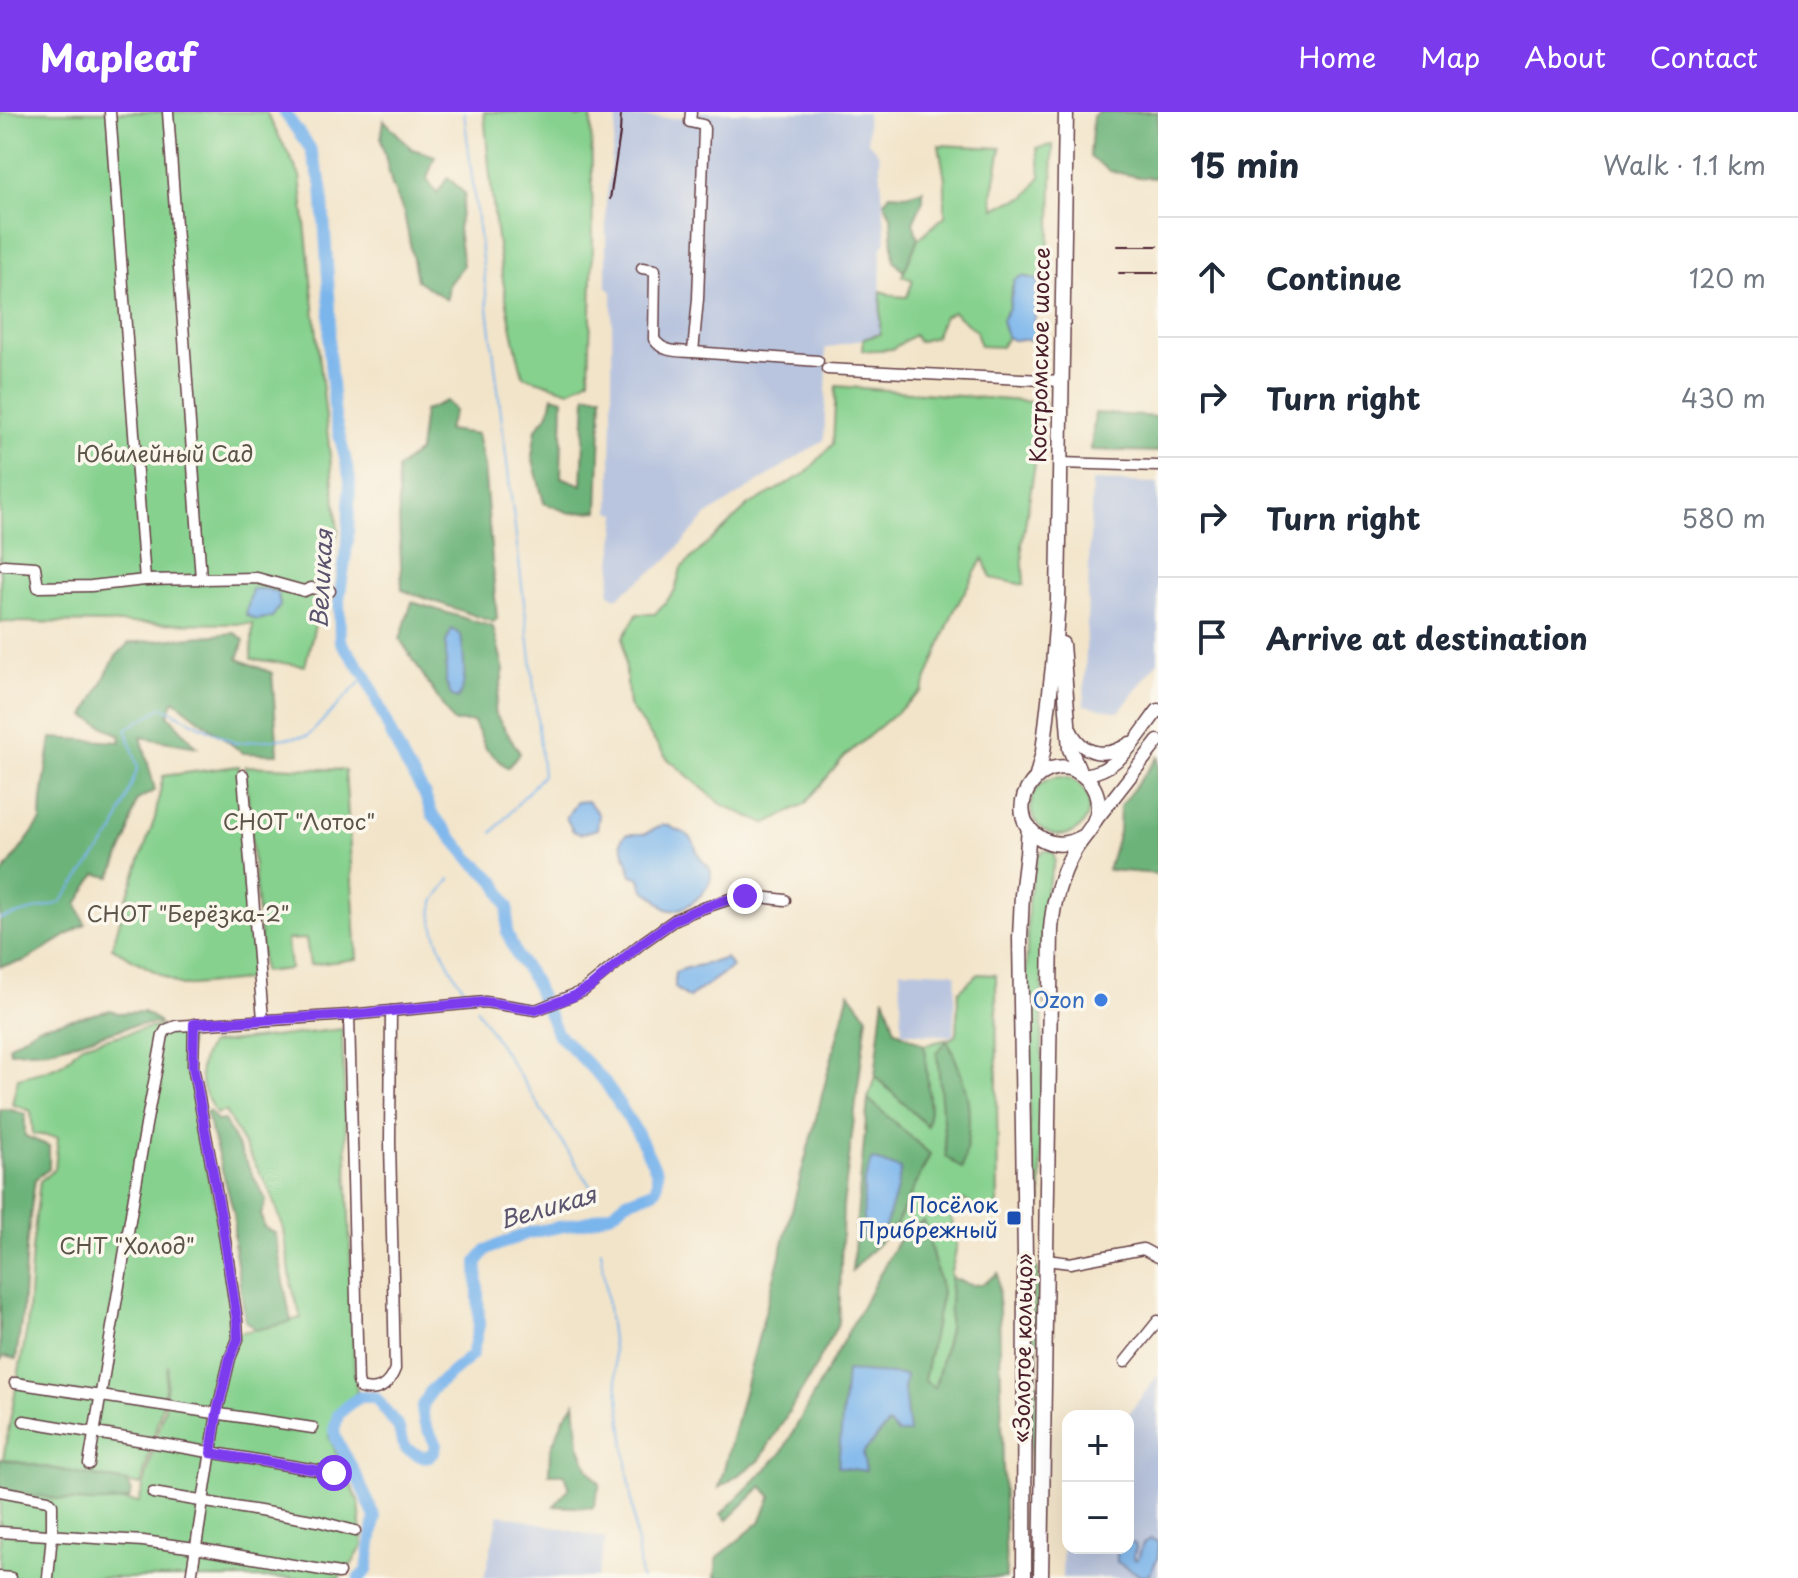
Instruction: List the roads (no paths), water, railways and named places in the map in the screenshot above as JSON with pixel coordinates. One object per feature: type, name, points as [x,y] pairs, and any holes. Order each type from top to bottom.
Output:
[{"type":"highway","name":"Костромское шоссе","points":[[1058,600],[1066,112]]},
{"type":"highway","points":[[1058,600],[1071,756],[1081,774],[1093,786],[1098,808],[1096,820]]},
{"type":"highway","points":[[1058,600],[1043,752],[1037,776],[1023,799],[1024,816],[1029,827],[1043,839],[1054,843],[1066,844],[1083,837]]},
{"type":"highway","points":[[1037,776],[1057,768],[1081,774]]},
{"type":"highway","name":"«Золотое кольцо»","points":[[1041,1578],[1052,917],[1063,875],[1083,837],[1096,820]]},
{"type":"highway","name":"«Золотое кольцо»","points":[[1024,1578],[1025,1258],[1019,957],[1029,827]]},
{"type":"highway","points":[[1025,1258],[1046,1260]]},
{"type":"main road","points":[[1081,774],[1099,772],[1112,766],[1158,710]]},
{"type":"main road","points":[[1068,725],[1079,744],[1098,753],[1120,749],[1138,735]]},
{"type":"main road","points":[[1096,820],[1158,741]]},
{"type":"street","points":[[110,112],[145,580]]},
{"type":"street","points":[[168,112],[201,579]]},
{"type":"street","points":[[691,112],[690,122],[703,125],[704,129],[693,352]]},
{"type":"street","points":[[642,268],[655,270],[654,339],[664,350],[823,365],[1062,381]]},
{"type":"street","points":[[1060,463],[1158,466]]},
{"type":"street","points":[[4,565],[35,567],[38,587],[91,586],[145,580],[257,578],[304,591],[311,588],[330,591]]},
{"type":"street","points":[[243,775],[263,1019]]},
{"type":"street","points":[[89,1464],[146,1125],[163,1035],[171,1027],[485,1002],[541,1009],[590,987],[676,919],[736,897],[785,900]]},
{"type":"street","points":[[349,1015],[358,1381],[360,1388],[371,1391],[387,1382],[395,1369],[390,1142],[391,1011]]},
{"type":"street","points":[[191,1578],[217,1413],[230,1358],[238,1339],[215,1180],[193,1066],[194,1024]]},
{"type":"street","points":[[1046,1260],[1070,1263],[1143,1249],[1158,1257]]},
{"type":"street","points":[[1125,1362],[1158,1321]]},
{"type":"street","points":[[15,1383],[313,1428]]},
{"type":"street","points":[[24,1421],[334,1473]]},
{"type":"street","points":[[0,1491],[50,1501],[52,1504],[48,1578]]},
{"type":"street","points":[[153,1493],[318,1521],[355,1531]]},
{"type":"street","points":[[0,1532],[143,1541],[339,1573]]},
{"type":"street","points":[[0,1577],[11,1578]]},
{"type":"water","points":[[1022,276],[1038,280],[1040,302],[1034,323],[1041,353],[1034,340],[1007,337],[1002,320],[1009,308],[1014,280]]},
{"type":"water","points":[[252,589],[278,593],[280,606],[272,617],[257,620],[246,615]]},
{"type":"water","points":[[452,629],[461,635],[464,660],[463,686],[457,699],[451,695],[446,683],[446,642]]},
{"type":"water","points":[[588,801],[599,815],[597,829],[581,834],[573,831],[566,818],[576,802]]},
{"type":"water","points":[[662,825],[690,837],[699,857],[711,871],[702,894],[681,909],[663,907],[644,889],[640,878],[632,875],[621,843],[627,834],[645,834]]},
{"type":"water","points":[[726,958],[732,967],[689,998],[675,988],[675,972]]},
{"type":"water","points":[[872,1159],[901,1169],[884,1229],[863,1239],[864,1183]]},
{"type":"water","points":[[846,1371],[906,1375],[904,1389],[909,1433],[898,1433],[888,1424],[863,1453],[866,1471],[838,1467]]},
{"type":"water","points":[[1151,1539],[1158,1542],[1158,1557],[1150,1574],[1142,1576],[1117,1562],[1117,1554],[1134,1554],[1136,1560],[1143,1543]]},
{"type":"waterway","name":"Великая","points":[[284,112],[310,148],[322,186],[335,417],[350,479],[348,539],[339,600],[340,641],[366,676],[392,736],[424,793],[432,814],[470,859],[495,881],[508,907],[507,932],[517,956],[535,982],[542,1002]]},
{"type":"waterway","points":[[464,112],[543,775],[492,833]]},
{"type":"waterway","points":[[0,919],[60,903],[114,832],[138,767],[126,729],[163,707],[235,743],[308,736],[366,676]]},
{"type":"waterway","points":[[450,879],[435,900],[433,924],[442,951],[470,999]]},
{"type":"waterway","points":[[476,1008],[591,1187]]},
{"type":"waterway","name":"Великая","points":[[359,1578],[367,1570],[375,1517],[336,1439],[334,1430],[338,1415],[360,1397],[375,1397],[399,1428],[405,1448],[422,1457],[429,1456],[436,1445],[424,1422],[422,1408],[431,1390],[472,1355],[479,1325],[477,1262],[486,1250],[528,1233],[585,1222],[612,1213],[627,1201],[654,1191],[657,1185],[657,1172],[638,1134],[605,1082],[557,1033],[547,1010]]},
{"type":"waterway","points":[[601,1250],[641,1578]]},
{"type":"railway","points":[[610,199],[621,112]]},
{"type":"railway","points":[[1118,246],[1158,246]]},
{"type":"railway","points":[[1119,273],[1158,273]]},
{"type":"place","name":"Ozon","points":[[1101,1000]]},
{"type":"place","name":"Посёлок Прибрежный","points":[[1014,1218]]},
{"type":"park label","name":"Юбилейный Сад","points":[[165,454]]},
{"type":"park label","name":"СНОТ \"Лотос\"","points":[[299,822]]},
{"type":"park label","name":"СНОТ \"Берёзка-2\"","points":[[188,914]]},
{"type":"park label","name":"СНТ \"Холод\"","points":[[127,1246]]}]
